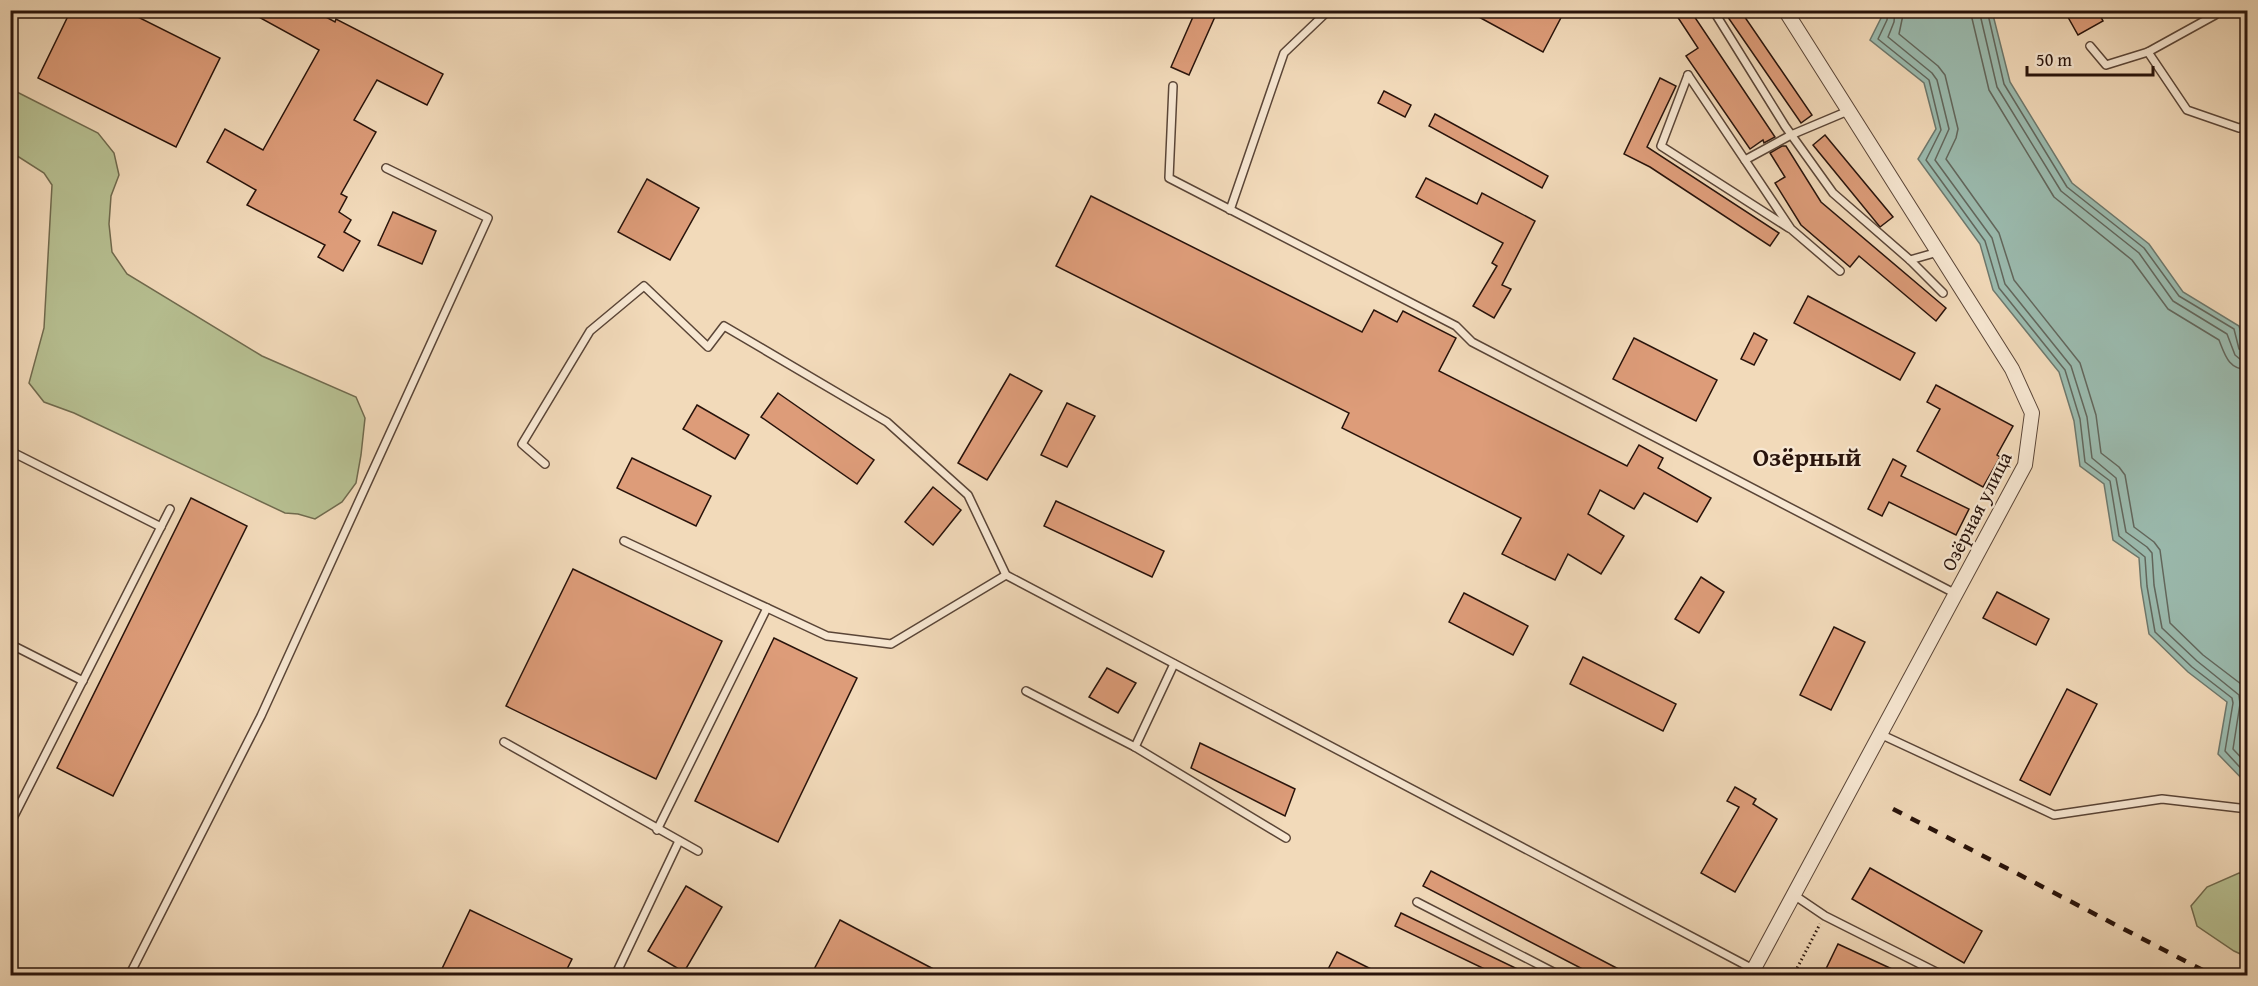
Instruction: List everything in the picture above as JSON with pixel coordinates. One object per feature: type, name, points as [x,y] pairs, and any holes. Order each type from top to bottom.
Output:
[{"type":"street","name":"Озёрная улица","points":[[1752,972],[2025,465],[2032,413],[2012,369],[1785,10]]},
{"type":"lane","points":[[1230,210],[1284,53],[1329,10]]},
{"type":"lane","points":[[1713,10],[1791,135],[1833,193],[1910,260],[1943,293]]},
{"type":"lane","points":[[2090,46],[2106,64],[2148,52],[2215,15],[2213,10]]},
{"type":"lane","points":[[2148,52],[2187,110],[2239,128],[2247,124]]},
{"type":"lane","points":[[1791,229],[1688,75],[1661,146],[1791,229],[1840,271]]},
{"type":"lane","points":[[1173,86],[1169,178],[1456,326],[1472,342],[1956,594]]},
{"type":"lane","points":[[1745,159],[1791,135],[1848,111]]},
{"type":"lane","points":[[129,975],[261,717],[488,218],[386,168]]},
{"type":"lane","points":[[1910,260],[1938,252]]},
{"type":"lane","points":[[545,464],[522,444],[590,332],[644,286],[708,347],[724,326],[887,422],[968,495],[1006,575],[1752,972]]},
{"type":"lane","points":[[10,451],[161,527]]},
{"type":"lane","points":[[10,824],[170,509]]},
{"type":"lane","points":[[624,541],[827,636],[891,644],[1006,575]]},
{"type":"lane","points":[[657,830],[767,608]]},
{"type":"lane","points":[[10,644],[83,681]]},
{"type":"lane","points":[[1135,747],[1174,664]]},
{"type":"lane","points":[[1026,690],[1135,747],[1286,838]]},
{"type":"lane","points":[[1880,734],[2054,815],[2162,799],[2247,809]]},
{"type":"lane","points":[[504,742],[698,851]]},
{"type":"lane","points":[[615,975],[679,842]]},
{"type":"lane","points":[[1794,895],[1825,916],[1944,975]]},
{"type":"lane","points":[[1417,902],[1561,975]]},
{"type":"path","points":[[1793,975],[1825,916]]},
{"type":"green space","points":[[11,89],[98,133],[114,153],[119,175],[111,196],[109,224],[112,252],[127,274],[262,356],[356,397],[365,418],[361,455],[356,483],[342,502],[315,519],[285,513],[74,413],[44,402],[29,383],[44,328],[52,185],[44,173],[11,152]]},
{"type":"green space","points":[[2239,873],[2247,874],[2247,957],[2197,926],[2191,906],[2207,887]]},
{"type":"water","points":[[1882,11],[1992,11],[2010,82],[2072,183],[2149,244],[2183,292],[2239,326],[2248,350],[2247,784],[2218,754],[2227,702],[2188,672],[2149,634],[2139,558],[2113,540],[2104,484],[2080,466],[2074,421],[2059,372],[1993,290],[1980,244],[1918,159],[1936,129],[1924,83],[1870,40]]},
{"type":"building","points":[[71,10],[124,10],[220,58],[176,147],[38,78]]},
{"type":"building","points":[[246,10],[313,10],[335,22],[336,19],[443,74],[427,105],[377,80],[354,120],[376,132],[341,194],[347,197],[339,212],[351,220],[344,232],[360,241],[343,271],[318,257],[325,245],[247,205],[256,190],[207,162],[225,129],[263,150],[319,50]]},
{"type":"building","points":[[1196,10],[1218,10],[1189,75],[1171,67]]},
{"type":"building","points":[[1466,10],[1565,10],[1543,52]]},
{"type":"building","points":[[1673,10],[1690,10],[1775,137],[1764,143],[1763,140],[1750,149],[1686,56],[1698,48]]},
{"type":"building","points":[[1723,10],[1740,10],[1812,115],[1801,123]]},
{"type":"building","points":[[2064,10],[2097,10],[2103,21],[2078,35]]},
{"type":"building","points":[[1660,78],[1676,86],[1647,147],[1779,233],[1770,246],[1650,167],[1624,154]]},
{"type":"building","points":[[1384,91],[1411,105],[1405,117],[1378,103]]},
{"type":"building","points":[[1435,114],[1548,176],[1542,188],[1429,126]]},
{"type":"building","points":[[1825,135],[1893,217],[1880,227],[1813,145]]},
{"type":"building","points":[[1786,146],[1821,202],[1946,308],[1936,321],[1859,256],[1850,267],[1801,225],[1775,183],[1785,177],[1770,153]]},
{"type":"building","points":[[1426,178],[1477,204],[1482,193],[1535,221],[1502,285],[1511,289],[1494,318],[1473,306],[1497,266],[1492,263],[1503,243],[1416,197]]},
{"type":"building","points":[[647,179],[699,208],[670,260],[618,232]]},
{"type":"building","points":[[1091,196],[1362,332],[1374,310],[1397,322],[1403,311],[1456,338],[1439,371],[1627,466],[1639,445],[1663,458],[1658,468],[1711,498],[1697,522],[1644,493],[1634,509],[1600,490],[1588,514],[1624,536],[1601,574],[1568,554],[1555,580],[1502,554],[1521,518],[1342,428],[1349,413],[1056,266]]},
{"type":"building","points":[[393,212],[436,231],[422,264],[378,245]]},
{"type":"building","points":[[1808,296],[1915,353],[1900,380],[1794,323]]},
{"type":"building","points":[[1754,333],[1767,340],[1754,365],[1741,359]]},
{"type":"building","points":[[1634,338],[1717,380],[1696,421],[1613,379]]},
{"type":"building","points":[[1010,374],[1042,391],[987,480],[958,463]]},
{"type":"building","points":[[1936,385],[2013,426],[1997,455],[2000,457],[1983,487],[1917,451],[1940,409],[1927,402]]},
{"type":"building","points":[[778,393],[874,460],[857,484],[761,417]]},
{"type":"building","points":[[1067,403],[1095,416],[1067,467],[1041,455]]},
{"type":"building","points":[[697,405],[749,435],[735,459],[683,429]]},
{"type":"building","points":[[632,458],[711,496],[696,526],[617,488]]},
{"type":"building","points":[[1893,459],[1906,466],[1901,476],[1969,509],[1956,535],[1889,502],[1882,516],[1868,509]]},
{"type":"building","points":[[933,487],[961,510],[933,545],[905,522]]},
{"type":"building","points":[[191,498],[247,526],[113,796],[57,768]]},
{"type":"building","points":[[1056,501],[1164,551],[1152,577],[1044,526]]},
{"type":"building","points":[[573,569],[722,641],[656,779],[506,706]]},
{"type":"building","points":[[1701,577],[1724,592],[1699,633],[1675,619]]},
{"type":"building","points":[[1997,592],[2049,619],[2036,645],[1983,618]]},
{"type":"building","points":[[1464,593],[1528,626],[1513,655],[1449,622]]},
{"type":"building","points":[[1834,627],[1865,642],[1831,710],[1800,695]]},
{"type":"building","points":[[774,638],[857,678],[778,842],[695,801]]},
{"type":"building","points":[[1583,657],[1676,704],[1663,731],[1570,684]]},
{"type":"building","points":[[1107,668],[1136,683],[1118,713],[1089,697]]},
{"type":"building","points":[[2067,689],[2097,704],[2050,795],[2020,780]]},
{"type":"building","points":[[1200,743],[1295,789],[1285,816],[1191,768]]},
{"type":"building","points":[[1735,787],[1756,799],[1753,804],[1777,819],[1735,892],[1701,873],[1739,807],[1727,801]]},
{"type":"building","points":[[1870,868],[1982,931],[1964,963],[1852,899]]},
{"type":"building","points":[[1431,871],[1630,975],[1594,975],[1423,886]]},
{"type":"building","points":[[686,886],[722,907],[684,972],[648,951]]},
{"type":"building","points":[[470,910],[572,959],[564,975],[439,975]]},
{"type":"building","points":[[1401,913],[1530,975],[1497,975],[1395,926]]},
{"type":"building","points":[[840,920],[855,928],[945,975],[811,975]]},
{"type":"building","points":[[1838,944],[1905,975],[1823,975]]},
{"type":"building","points":[[1337,952],[1383,975],[1325,975]]},
{"type":"railway","points":[[1893,809],[2214,976]]},
{"type":"district","name":"Озёрный","points":[[1807,456]]}]
